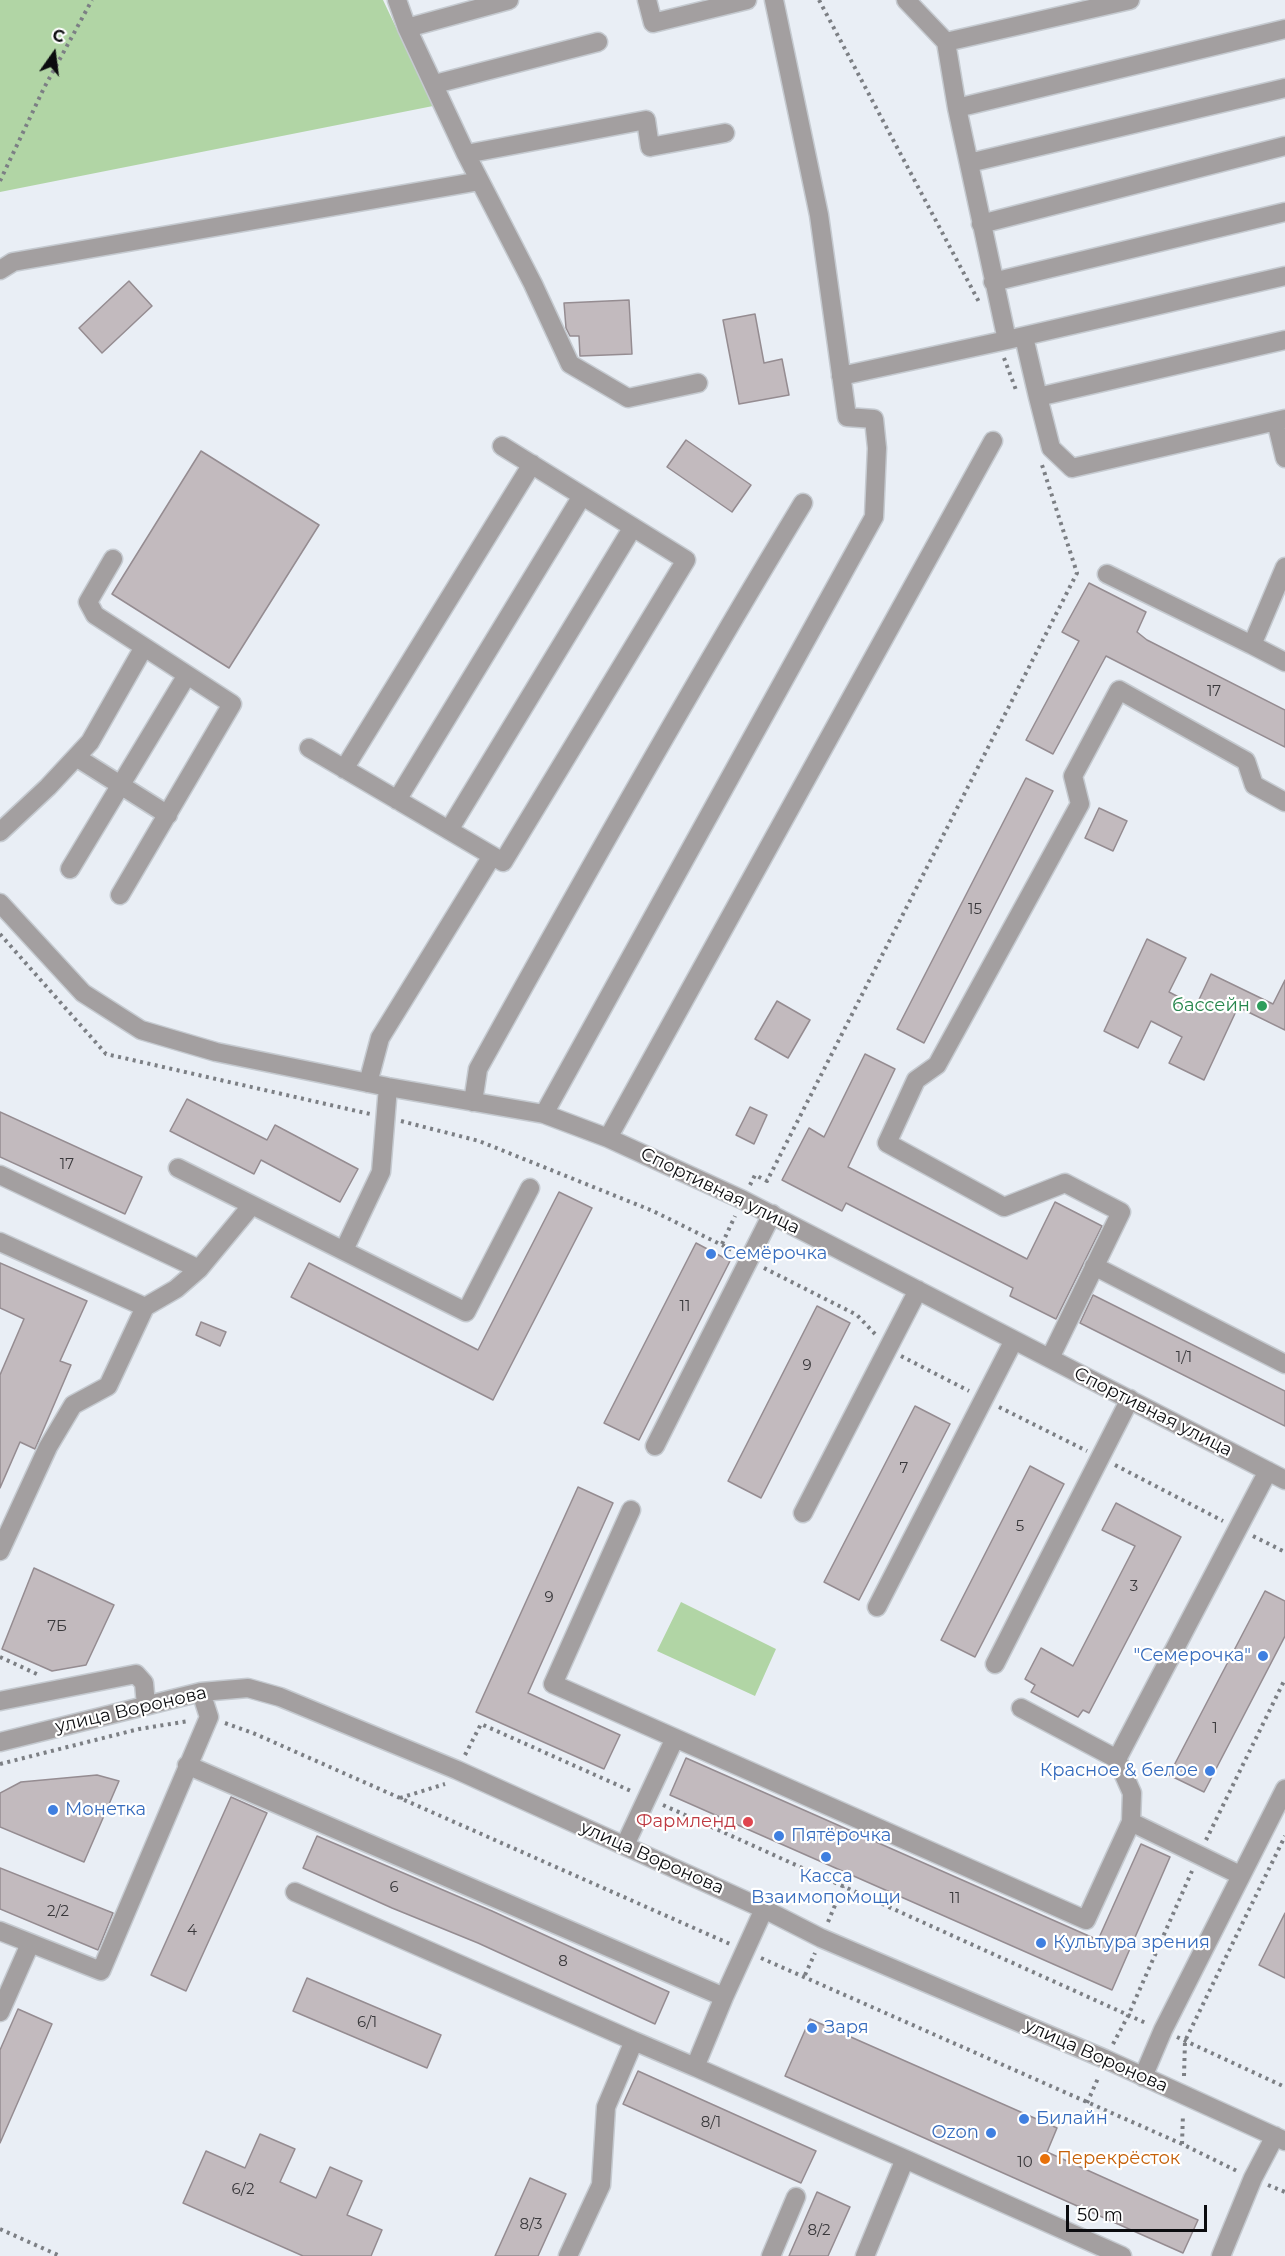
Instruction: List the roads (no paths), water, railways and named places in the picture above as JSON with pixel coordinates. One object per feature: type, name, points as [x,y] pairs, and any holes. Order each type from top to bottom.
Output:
[{"type":"street","points":[[397,0],[407,28],[466,154],[533,284],[570,364],[628,398],[698,383]]},
{"type":"street","points":[[407,28],[509,0]]},
{"type":"street","points":[[647,0],[653,23],[747,0]]},
{"type":"street","points":[[544,1114],[874,517],[877,456],[874,419],[847,417],[819,215],[774,0]]},
{"type":"street","points":[[906,0],[946,42],[957,108],[993,282],[1010,340],[1038,397],[1051,448],[1071,468],[1281,420],[1285,458]]},
{"type":"street","points":[[946,42],[1130,0]]},
{"type":"street","points":[[957,108],[1285,29]]},
{"type":"street","points":[[435,84],[598,42]]},
{"type":"street","points":[[969,163],[1285,88]]},
{"type":"street","points":[[466,154],[646,120],[650,147],[725,133]]},
{"type":"street","points":[[981,224],[1285,146]]},
{"type":"street","points":[[0,270],[13,262],[480,181]]},
{"type":"street","points":[[993,282],[1285,212]]},
{"type":"street","points":[[841,376],[1010,340],[1285,276]]},
{"type":"street","points":[[1038,397],[1285,340]]},
{"type":"street","points":[[608,1138],[993,441]]},
{"type":"street","points":[[309,748],[503,862],[686,560],[502,446]]},
{"type":"street","points":[[344,769],[532,464]]},
{"type":"street","points":[[397,800],[582,496]]},
{"type":"street","points":[[473,1102],[478,1069],[735,614],[803,503]]},
{"type":"street","points":[[448,830],[633,527]]},
{"type":"street","points":[[113,559],[88,602],[95,615],[232,704],[120,895]]},
{"type":"street","points":[[1252,645],[1285,567]]},
{"type":"street","points":[[1107,574],[1285,662]]},
{"type":"street","points":[[0,832],[90,742],[144,647]]},
{"type":"street","points":[[70,869],[187,675]]},
{"type":"street","points":[[1050,1358],[1121,1212],[1065,1183],[1004,1207],[887,1143],[916,1080],[937,1065],[1080,804],[1073,776],[1119,690],[1246,761],[1254,785],[1285,802]]},
{"type":"street","points":[[76,757],[168,815]]},
{"type":"street","points":[[368,1083],[380,1038],[492,856]]},
{"type":"street","name":"Спортивная улица","points":[[0,903],[82,993],[141,1029],[216,1052],[387,1087],[544,1114],[608,1138],[772,1214],[1285,1480]]},
{"type":"street","points":[[344,1250],[381,1172],[387,1087]]},
{"type":"street","points":[[178,1168],[466,1312],[530,1188]]},
{"type":"street","points":[[0,1175],[200,1269]]},
{"type":"street","points":[[0,1551],[48,1447],[73,1405],[108,1386],[145,1307],[176,1289],[200,1269],[252,1205]]},
{"type":"street","points":[[655,1446],[772,1214]]},
{"type":"street","points":[[0,1242],[145,1307]]},
{"type":"street","points":[[1094,1266],[1285,1364]]},
{"type":"street","points":[[803,1513],[918,1290]]},
{"type":"street","points":[[877,1607],[1014,1340]]},
{"type":"street","points":[[995,1664],[1130,1399]]},
{"type":"street","points":[[1117,1759],[1268,1471]]},
{"type":"street","points":[[631,1510],[553,1684],[1086,1920],[1131,1822],[1132,1793],[1117,1759],[1021,1708]]},
{"type":"street","points":[[0,1701],[136,1674],[144,1683],[146,1705]]},
{"type":"street","name":"улица Воронова","points":[[0,1742],[201,1692],[248,1688],[280,1697],[457,1770],[764,1909],[821,1938],[1106,2059],[1280,2138]]},
{"type":"street","points":[[0,1931],[101,1971],[208,1717],[201,1692]]},
{"type":"street","points":[[625,1845],[675,1738]]},
{"type":"street","points":[[187,1765],[724,1997]]},
{"type":"street","points":[[1143,2077],[1162,2030],[1285,1789]]},
{"type":"street","points":[[1131,1822],[1240,1875]]},
{"type":"street","points":[[295,1893],[1122,2256]]},
{"type":"street","points":[[695,2067],[764,1909]]},
{"type":"street","points":[[0,2012],[30,1944]]},
{"type":"street","points":[[568,2256],[601,2185],[606,2107],[634,2041]]},
{"type":"street","points":[[1221,2256],[1252,2178],[1280,2138]]},
{"type":"street","points":[[865,2256],[905,2159]]},
{"type":"street","points":[[771,2256],[796,2197]]},
{"type":"place","name":"бассейн","points":[[1262,1006]]},
{"type":"place","name":"Семёрочка","points":[[711,1254]]},
{"type":"place","name":"\"Семерочка\"","points":[[1263,1656]]},
{"type":"place","name":"Красное & белое","points":[[1210,1771]]},
{"type":"place","name":"Монетка","points":[[53,1810]]},
{"type":"place","name":"Фармленд","points":[[748,1822]]},
{"type":"place","name":"Пятёрочка","points":[[779,1836]]},
{"type":"place","name":"Касса Взаимопомощи","points":[[826,1857]]},
{"type":"place","name":"Культура зрения","points":[[1041,1943]]},
{"type":"place","name":"Заря","points":[[812,2028]]},
{"type":"place","name":"Билайн","points":[[1024,2119]]},
{"type":"place","name":"Ozon","points":[[991,2133]]},
{"type":"place","name":"Перекрёсток","points":[[1045,2159]]}]
